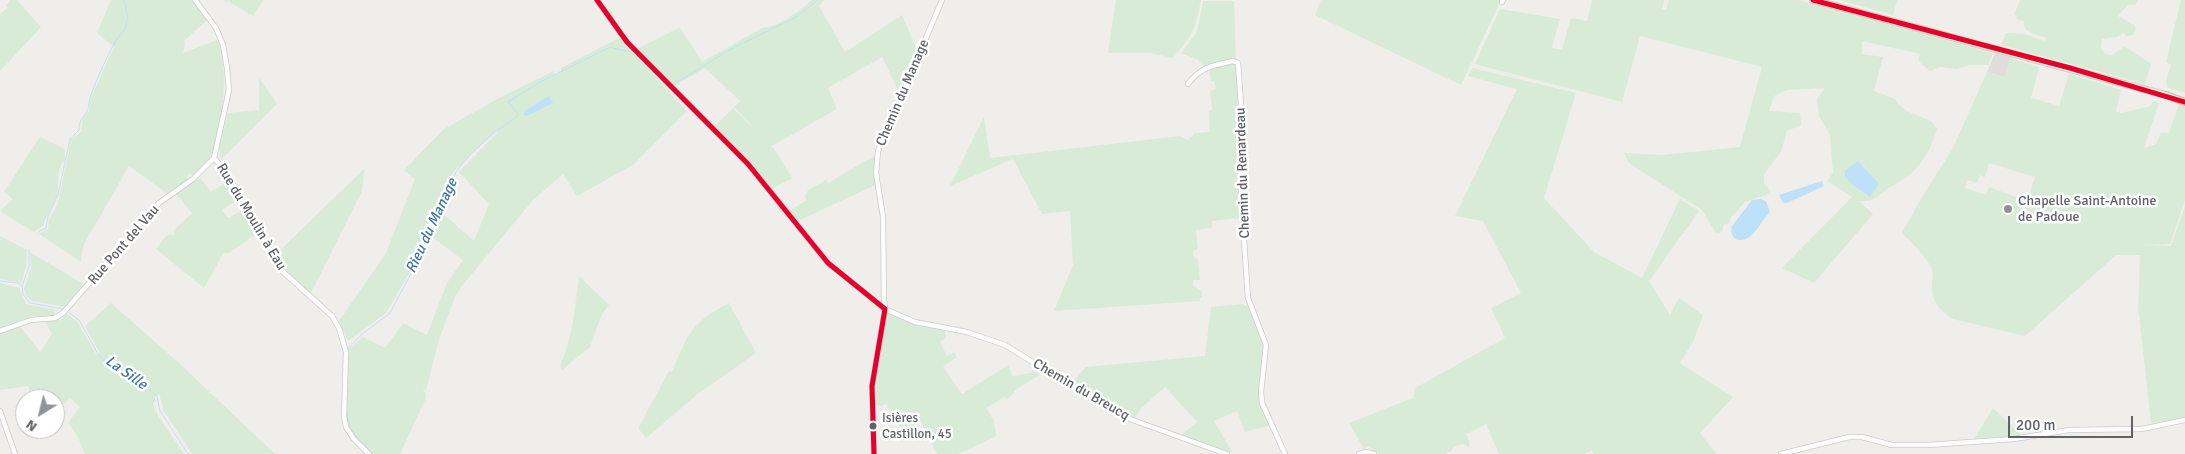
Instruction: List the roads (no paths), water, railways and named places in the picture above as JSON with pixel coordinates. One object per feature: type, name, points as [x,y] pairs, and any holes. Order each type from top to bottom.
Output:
[{"type":"highway","points":[[2166,95],[2185,100]]},
{"type":"main road","points":[[1813,0],[2166,95]]},
{"type":"street","points":[[196,0],[216,28],[223,45],[227,68],[229,90],[214,158]]},
{"type":"street","name":"Chemin du Breucq","points":[[598,0],[627,42],[748,164],[828,263],[885,308],[915,322],[967,332],[994,341],[1018,352],[1119,414],[1227,454]]},
{"type":"street","name":"Chemin du Manage","points":[[874,454],[872,377],[885,308],[883,217],[876,173],[877,157],[942,0]]},
{"type":"street","name":"Chemin du Renardeau","points":[[1188,84],[1195,75],[1205,68],[1233,61],[1238,63],[1242,144],[1241,198],[1248,298],[1266,344],[1261,392],[1262,403],[1285,454]]},
{"type":"street","name":"Rue Pont del Vau","points":[[0,331],[31,320],[58,318],[159,203],[194,179],[214,158]]},
{"type":"street","name":"Rue du Moulin à Eau","points":[[214,158],[226,172],[281,270],[332,316],[339,328],[346,352],[344,416],[346,427],[354,439],[370,454]]},
{"type":"street","points":[[0,412],[15,454]]},
{"type":"street","points":[[1781,454],[1849,437],[1862,437],[1892,445],[1928,445],[2014,440],[2069,430],[2142,429],[2185,420]]},
{"type":"street","points":[[1359,454],[1366,452],[1374,454]]},
{"type":"water","points":[[549,96],[553,103],[527,116],[523,115],[526,110]]},
{"type":"water","points":[[1858,161],[1879,184],[1870,197],[1845,177],[1845,171]]},
{"type":"water","points":[[1822,181],[1824,186],[1787,203],[1783,203],[1779,195]]},
{"type":"water","points":[[1761,199],[1766,201],[1770,212],[1751,236],[1741,240],[1735,239],[1731,233],[1732,226],[1752,200]]},
{"type":"waterway","points":[[38,232],[46,228],[48,216],[58,195],[70,139],[79,130],[100,72],[115,42],[124,31],[128,19],[124,0]]},
{"type":"waterway","name":"Rieu du Manage","points":[[673,85],[729,50],[796,17],[818,0]]},
{"type":"waterway","name":"Rieu du Manage","points":[[347,404],[348,349],[361,335],[390,313],[432,234],[456,172],[477,148],[519,115],[508,102],[540,82],[610,47],[629,52]]},
{"type":"waterway","name":"Rieu du Manage","points":[[637,48],[665,77]]},
{"type":"waterway","points":[[22,286],[29,266],[29,250]]},
{"type":"waterway","name":"La Sille","points":[[0,281],[18,283],[22,286],[23,294],[30,303],[63,309]]},
{"type":"waterway","name":"La Sille","points":[[67,311],[79,320],[104,361],[137,377],[157,396],[160,411],[188,454]]},
{"type":"waterway","name":"Rieu du Manage","points":[[346,408],[351,431],[373,454]]},
{"type":"place","name":"Chapelle Saint-Antoine de Padoue","points":[[2008,209]]},
{"type":"place","name":"Isières Castillon, 45","points":[[873,426]]}]
